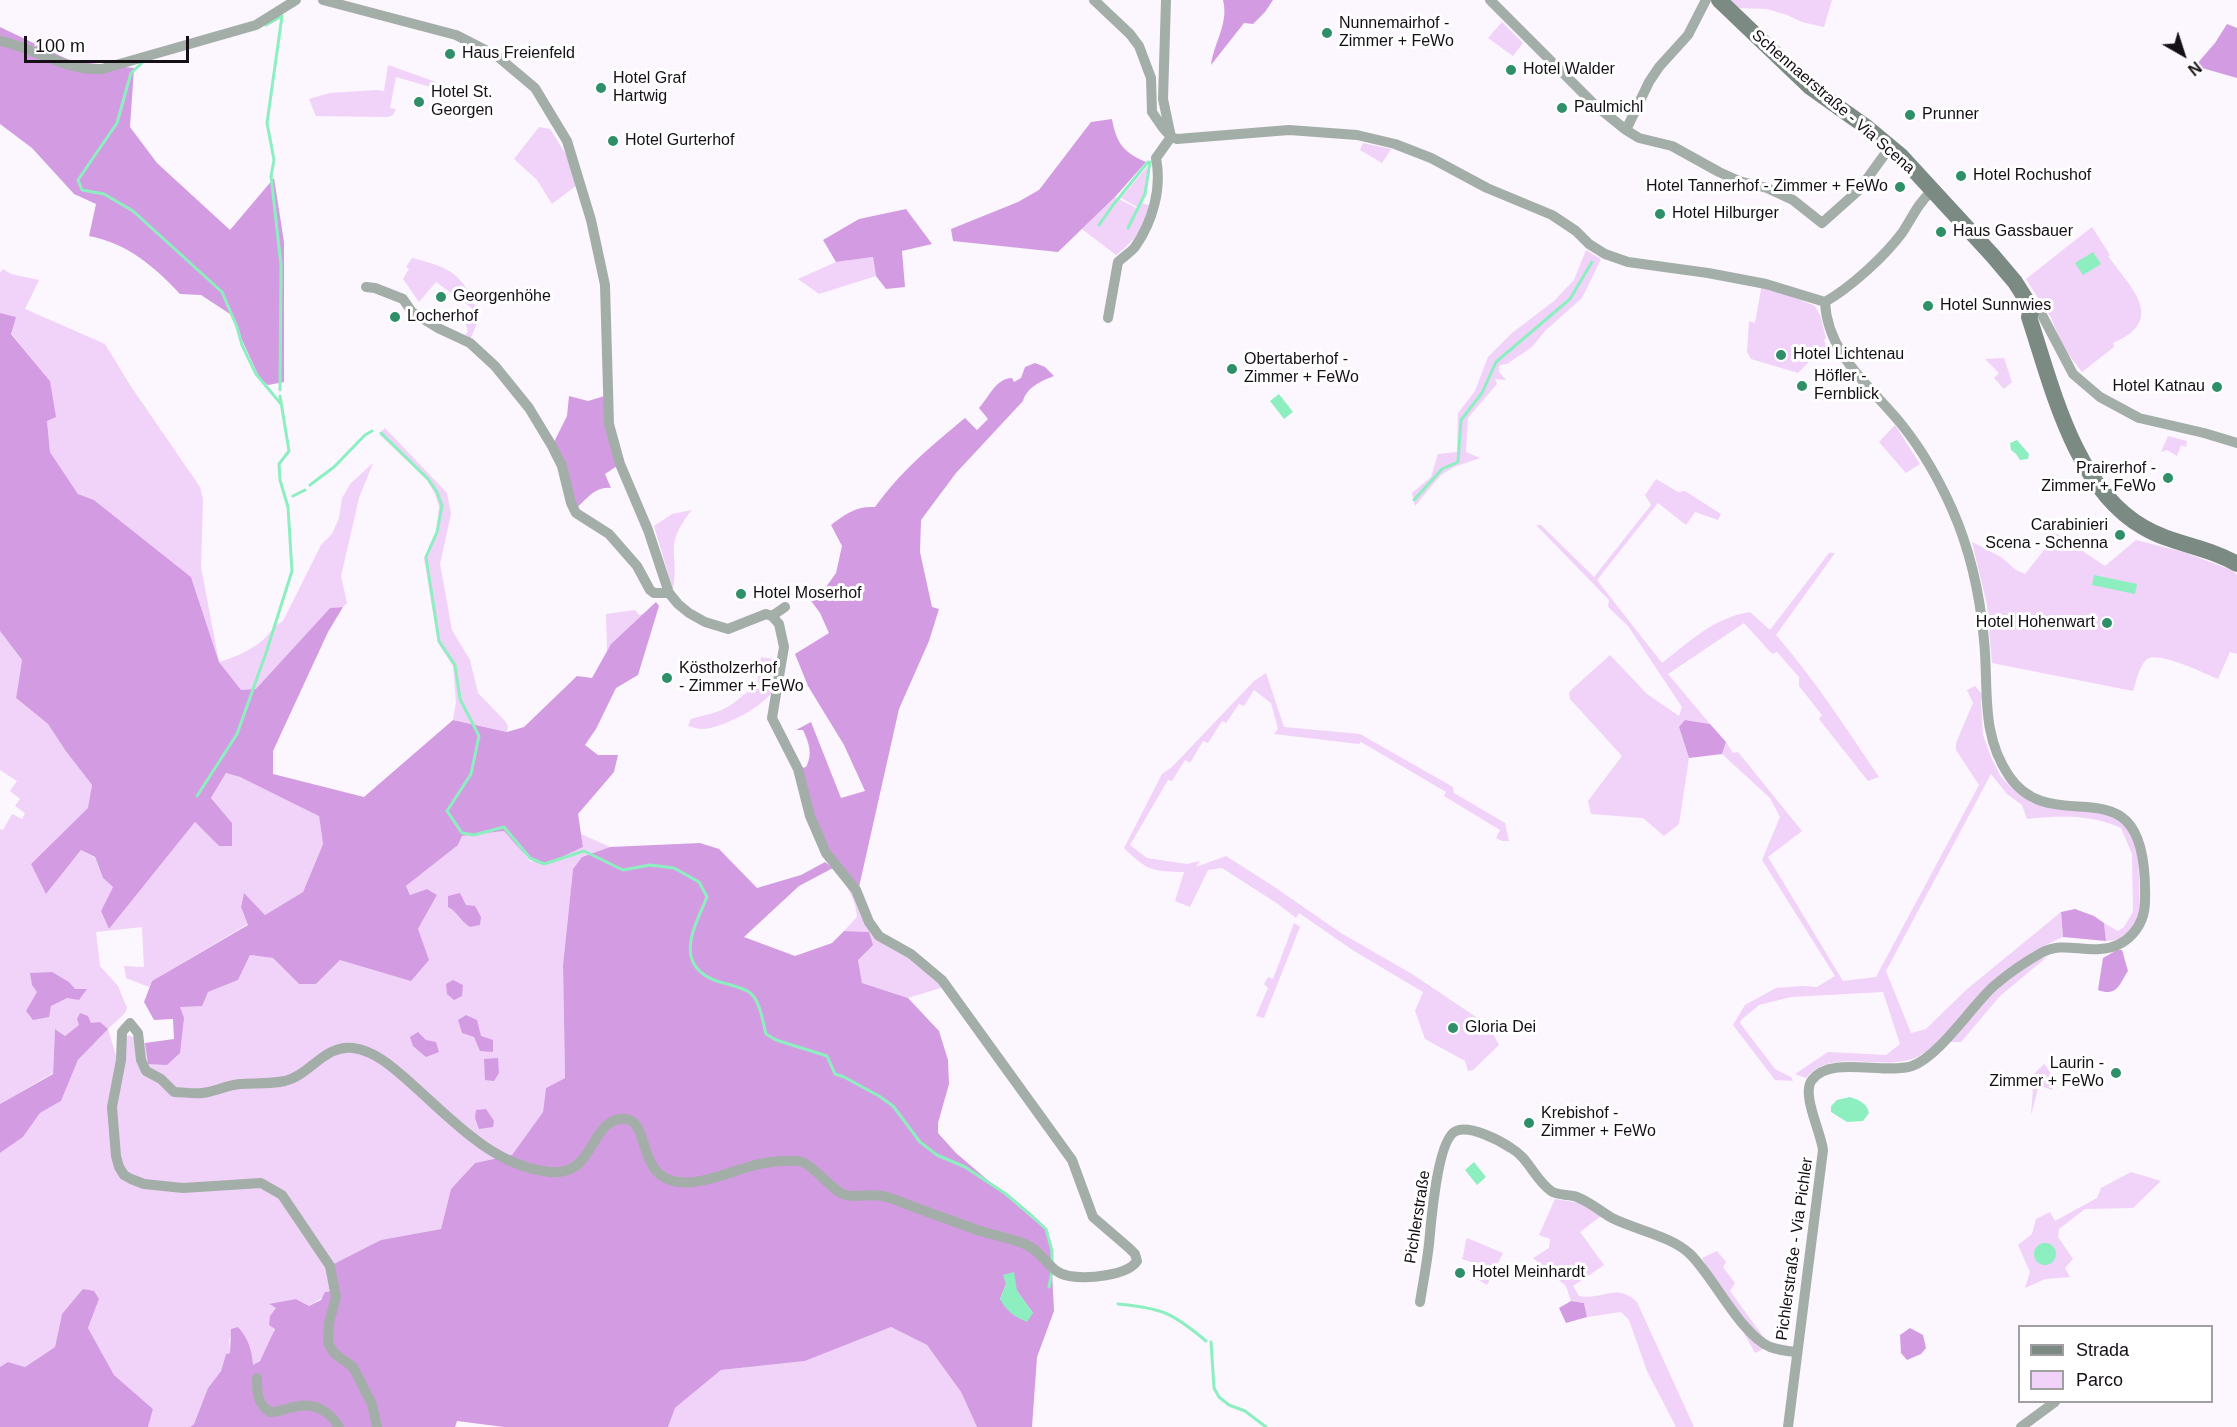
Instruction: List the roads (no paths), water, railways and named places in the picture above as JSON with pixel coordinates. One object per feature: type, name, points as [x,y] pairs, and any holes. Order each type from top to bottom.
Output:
[{"type":"street","points":[[0,41],[86,70],[102,69],[256,25],[296,0]]},
{"type":"street","points":[[323,0],[436,28],[473,42],[497,56],[534,88],[555,120],[567,141],[576,166],[600,256],[607,316],[609,424],[620,464],[648,530],[669,593],[688,613],[705,622],[728,629],[766,615],[772,616],[779,624],[784,647],[772,718],[798,769],[810,816],[826,854],[856,890],[869,922],[879,936],[911,954],[942,980],[1072,1160],[1093,1217],[1129,1248],[1135,1254],[1137,1261],[1129,1270],[1119,1274],[1069,1276],[1054,1270],[1026,1244],[999,1238],[880,1195],[843,1194],[803,1162],[772,1160],[691,1182],[667,1179],[660,1177],[653,1169],[647,1158],[641,1133],[629,1120],[620,1119],[610,1123],[598,1135],[584,1159],[565,1171],[554,1173],[523,1167],[491,1151],[389,1065],[363,1050],[351,1047],[330,1052],[295,1077],[284,1081],[237,1084],[204,1093],[174,1092],[161,1079],[146,1071],[141,1060],[138,1033],[130,1023],[122,1032],[121,1060],[112,1107],[119,1167],[124,1175],[144,1184],[183,1188],[261,1183],[282,1195],[330,1266],[336,1297],[329,1323],[328,1343],[334,1353],[353,1366],[372,1404],[378,1427]]},
{"type":"street","points":[[1094,0],[1130,34],[1139,46],[1151,78],[1152,112],[1155,120],[1171,137],[1177,139],[1289,130],[1358,135],[1395,144],[1431,158],[1487,188],[1552,215],[1576,231],[1588,244],[1605,254],[1628,262],[1766,284],[1825,302],[1854,282],[1894,242],[1917,206],[1932,190]]},
{"type":"street","points":[[1108,318],[1118,262],[1134,249],[1146,227],[1155,205],[1158,186],[1156,158],[1171,137],[1162,99],[1166,0]]},
{"type":"street","points":[[1490,0],[1595,105],[1626,130],[1639,138],[1672,146],[1739,181],[1767,188],[1793,200],[1822,223],[1859,190],[1890,147]]},
{"type":"street","points":[[1626,130],[1649,82],[1688,35],[1706,0]]},
{"type":"street","name":"Schennaerstraße - Via Scena","points":[[1719,0],[1810,87],[1890,147],[1932,190],[1994,256],[2015,282],[2032,309],[2036,309],[2042,315],[2073,374],[2100,397],[2139,418],[2237,443]]},
{"type":"street","points":[[366,287],[375,288],[403,299],[412,312],[470,343],[495,366],[529,408],[552,446],[562,466],[571,503],[576,513],[609,534],[637,566],[650,590],[654,593],[669,593]]},
{"type":"street","name":"Pichlerstraße - Via Pichler","points":[[1788,1427],[1823,1150],[1820,1130],[1808,1091],[1813,1078],[1828,1068],[1894,1070],[1913,1065],[1933,1051],[1994,986],[2038,955],[2061,946],[2098,950],[2112,948],[2123,942],[2139,927],[2144,916],[2145,902],[2141,845],[2135,829],[2124,817],[2107,809],[2045,802],[2031,797],[2018,788],[1997,756],[1989,734],[1984,643],[1977,584],[1967,546],[1951,507],[1931,468],[1902,425],[1871,392],[1850,364],[1837,342],[1827,318],[1825,302]]},
{"type":"street","points":[[2032,309],[2029,317],[2055,396],[2081,457],[2100,488],[2143,527],[2172,541],[2223,555],[2237,564]]},
{"type":"street","points":[[772,616],[785,607]]},
{"type":"street","name":"Pichlerstraße","points":[[1420,1302],[1435,1187],[1450,1136],[1458,1130],[1481,1133]]},
{"type":"street","name":"Pichlerstraße - Via Pichler","points":[[1481,1133],[1518,1152],[1551,1191],[1576,1197],[1636,1230],[1681,1247],[1698,1263],[1732,1309],[1763,1343],[1770,1347],[1796,1352]]},
{"type":"street","points":[[257,1378],[258,1400],[270,1413],[306,1405],[316,1407],[333,1417],[339,1427]]},
{"type":"street","points":[[2021,1427],[2052,1403]]},
{"type":"waterway","points":[[266,25],[282,16]]},
{"type":"waterway","points":[[280,390],[281,265],[271,176],[274,160],[267,123],[282,16]]},
{"type":"waterway","points":[[144,61],[131,73],[117,123],[78,180],[82,190],[104,194],[133,211],[222,292],[242,345],[256,374],[281,404]]},
{"type":"waterway","points":[[1099,225],[1148,162]]},
{"type":"waterway","points":[[1128,228],[1145,194],[1150,162]]},
{"type":"waterway","points":[[1414,500],[1442,469],[1458,462],[1461,420],[1482,393],[1496,362],[1570,299],[1592,262]]},
{"type":"waterway","points":[[197,796],[237,734],[292,571],[288,507],[280,480],[279,464],[289,451],[280,396]]},
{"type":"waterway","points":[[310,485],[334,467],[365,435],[372,431]]},
{"type":"waterway","points":[[381,433],[428,479],[437,492],[442,506],[437,532],[426,557],[439,641],[455,665],[460,699],[479,736],[471,774],[447,811],[462,833],[474,835],[504,827],[530,858],[544,864],[584,851],[623,870],[650,865],[674,868],[699,882],[707,897],[693,932],[691,954],[694,964],[701,973],[749,992],[756,1000],[766,1034],[776,1040],[827,1056],[835,1074],[879,1096],[893,1106],[920,1142],[937,1155],[965,1167],[1006,1194],[1046,1229],[1052,1251],[1052,1263]]},
{"type":"waterway","points":[[293,496],[305,490]]},
{"type":"waterway","points":[[1049,1287],[1052,1271]]},
{"type":"waterway","points":[[1118,1304],[1156,1310],[1166,1314],[1185,1324],[1206,1341]]},
{"type":"waterway","points":[[1211,1342],[1214,1388],[1219,1397],[1229,1405],[1245,1411],[1266,1427]]},
{"type":"place","name":"Nunnemairhof - Zimmer + FeWo","points":[[1327,33]]},
{"type":"place","name":"Haus Freienfeld","points":[[450,54]]},
{"type":"place","name":"Hotel Walder","points":[[1511,70]]},
{"type":"place","name":"Hotel Graf Hartwig","points":[[601,88]]},
{"type":"place","name":"Hotel St. Georgen","points":[[419,102]]},
{"type":"place","name":"Paulmichl","points":[[1562,108]]},
{"type":"place","name":"Prunner","points":[[1910,115]]},
{"type":"place","name":"Hotel Gurterhof","points":[[613,141]]},
{"type":"place","name":"Hotel Rochushof","points":[[1961,176]]},
{"type":"place","name":"Hotel Tannerhof - Zimmer + FeWo","points":[[1900,187]]},
{"type":"place","name":"Hotel Hilburger","points":[[1660,214]]},
{"type":"place","name":"Haus Gassbauer","points":[[1941,232]]},
{"type":"place","name":"Georgenhöhe","points":[[441,297]]},
{"type":"place","name":"Hotel Sunnwies","points":[[1928,306]]},
{"type":"place","name":"Locherhof","points":[[395,317]]},
{"type":"place","name":"Hotel Lichtenau","points":[[1781,355]]},
{"type":"place","name":"Obertaberhof - Zimmer + FeWo","points":[[1232,369]]},
{"type":"place","name":"Höfler - Fernblick","points":[[1802,386]]},
{"type":"place","name":"Hotel Katnau","points":[[2217,387]]},
{"type":"place","name":"Prairerhof - Zimmer + FeWo","points":[[2168,478]]},
{"type":"place","name":"Carabinieri Scena - Schenna","points":[[2120,535]]},
{"type":"place","name":"Hotel Moserhof","points":[[741,594]]},
{"type":"place","name":"Hotel Hohenwart","points":[[2107,623]]},
{"type":"place","name":"Köstholzerhof - Zimmer + FeWo","points":[[667,678]]},
{"type":"place","name":"Gloria Dei","points":[[1453,1028]]},
{"type":"place","name":"Laurin - Zimmer + FeWo","points":[[2116,1073]]},
{"type":"place","name":"Krebishof - Zimmer + FeWo","points":[[1529,1123]]},
{"type":"place","name":"Hotel Meinhardt","points":[[1460,1273]]}]
